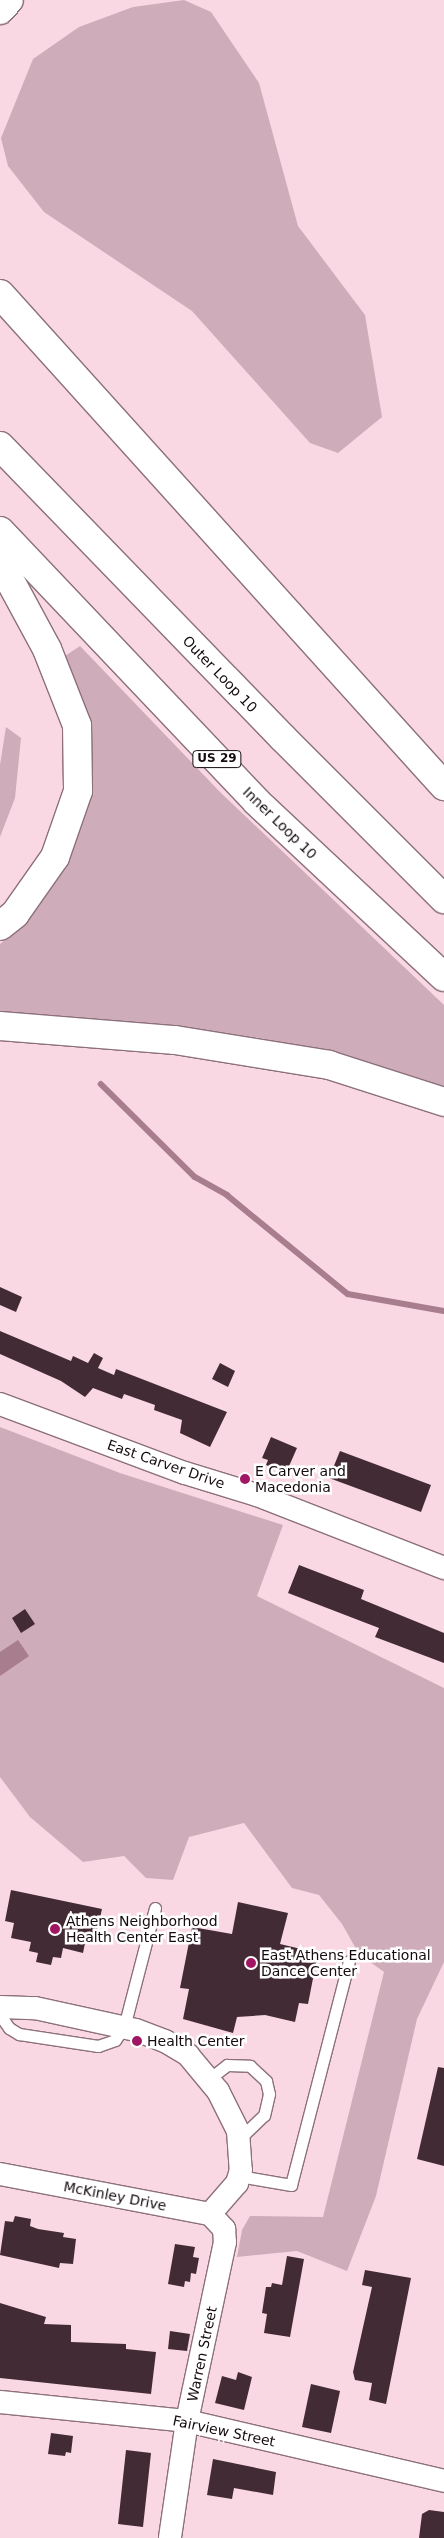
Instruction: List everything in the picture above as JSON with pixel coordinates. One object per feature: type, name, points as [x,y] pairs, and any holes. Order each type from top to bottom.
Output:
[{"type":"main road","points":[[0,10],[8,0]]},
{"type":"main road","points":[[0,294],[444,786]]},
{"type":"main road","name":"Outer Loop 10","points":[[0,446],[282,738],[444,899]]},
{"type":"main road","name":"Inner Loop 10","points":[[0,531],[257,802],[444,977]]},
{"type":"main road","points":[[0,562],[48,649],[77,726],[78,791],[56,857],[15,914],[0,926]]},
{"type":"main road","points":[[0,1026],[175,1040],[329,1064],[444,1102]]},
{"type":"street","name":"East Carver Drive","points":[[0,1404],[185,1473],[257,1494],[444,1568]]},
{"type":"street","points":[[0,2007],[35,2008],[124,2027],[165,2040],[188,2055],[209,2079],[230,2112],[239,2139],[239,2176],[217,2222]]},
{"type":"street","name":"McKinley Drive","points":[[0,2174],[217,2222]]},
{"type":"street","name":"Warren Street","points":[[170,2538],[187,2421],[225,2242],[217,2222]]},
{"type":"street","name":"Fairview Street","points":[[0,2402],[187,2421],[444,2481]]},
{"type":"lane","points":[[0,2015],[9,2028],[19,2034],[98,2046],[114,2040],[124,2027],[155,1908]]},
{"type":"lane","points":[[239,2176],[291,2185],[349,1962]]},
{"type":"lane","points":[[209,2079],[227,2065],[250,2066],[266,2081],[269,2094],[264,2116],[239,2139]]},
{"type":"shaded area","points":[[184,0],[211,12],[259,83],[298,226],[365,315],[382,417],[338,453],[310,443],[192,311],[44,212],[8,166],[1,138],[33,59],[79,27],[133,7]]},
{"type":"shaded area","points":[[80,646],[221,793],[444,1005],[444,1088],[320,1051],[260,1038],[189,1029],[0,1015],[0,944],[19,929],[58,877],[74,846],[83,817],[62,658]]},
{"type":"shaded area","points":[[6,727],[21,738],[15,798],[0,837],[0,765]]},
{"type":"shaded area","points":[[0,1427],[120,1473],[283,1525],[257,1596],[444,1688],[444,1962],[417,2019],[376,2196],[347,2271],[297,2251],[237,2257],[242,2230],[250,2216],[323,2217],[384,1972],[359,1954],[342,1924],[319,1895],[292,1888],[244,1823],[189,1837],[173,1880],[146,1878],[124,1856],[83,1862],[30,1817],[0,1777]]},
{"type":"shaded area","points":[[18,1640],[29,1656],[0,1676],[0,1652]]},
{"type":"building","points":[[0,1287],[22,1297],[16,1312],[0,1305]]},
{"type":"building","points":[[0,1331],[71,1361],[73,1356],[88,1363],[94,1353],[103,1358],[98,1368],[114,1375],[116,1369],[227,1412],[210,1447],[180,1433],[182,1420],[154,1410],[155,1405],[124,1394],[122,1399],[93,1388],[85,1397],[61,1381],[0,1354]]},
{"type":"building","points":[[220,1363],[235,1371],[228,1387],[212,1379]]},
{"type":"building","points":[[271,1437],[297,1448],[286,1473],[266,1465],[268,1460],[262,1458]]},
{"type":"building","points":[[340,1451],[431,1485],[421,1512],[329,1478]]},
{"type":"building","points":[[299,1565],[364,1590],[361,1599],[444,1633],[444,1663],[375,1637],[379,1628],[288,1593]]},
{"type":"building","points":[[25,1609],[35,1624],[21,1633],[12,1618]]},
{"type":"building","name":"Athens Neighborhood Health Center East","points":[[11,1890],[102,1909],[95,1940],[86,1938],[83,1953],[63,1948],[61,1958],[53,1957],[51,1965],[36,1962],[38,1953],[29,1951],[31,1942],[11,1938],[14,1923],[5,1921]]},
{"type":"building","name":"East Athens Educational Dance Center","points":[[238,1902],[288,1913],[280,1944],[318,1953],[308,2004],[299,2003],[295,2022],[265,2015],[237,2017],[233,2033],[183,2019],[189,1989],[180,1988],[192,1927],[232,1934]]},
{"type":"building","points":[[438,2067],[444,2068],[444,2166],[417,2159]]},
{"type":"building","points":[[15,2216],[31,2219],[30,2226],[64,2233],[63,2237],[76,2239],[73,2264],[60,2263],[59,2268],[0,2255],[5,2221],[13,2222]]},
{"type":"building","points":[[175,2244],[195,2247],[193,2257],[199,2258],[196,2274],[191,2273],[190,2282],[185,2281],[184,2287],[168,2284]]},
{"type":"building","points":[[287,2256],[304,2259],[290,2337],[264,2333],[267,2314],[262,2313],[266,2287],[271,2287],[272,2283],[282,2285]]},
{"type":"building","points":[[365,2270],[411,2278],[386,2404],[369,2400],[372,2383],[355,2380],[353,2372],[372,2287],[362,2285]]},
{"type":"building","points":[[0,2303],[46,2317],[44,2324],[71,2325],[71,2342],[126,2344],[126,2349],[156,2352],[151,2394],[0,2378]]},
{"type":"building","points":[[170,2331],[190,2334],[187,2351],[168,2349]]},
{"type":"building","points":[[238,2372],[252,2377],[244,2410],[215,2403],[222,2376],[236,2380]]},
{"type":"building","points":[[311,2384],[340,2391],[331,2433],[302,2427]]},
{"type":"building","points":[[51,2433],[73,2436],[71,2453],[66,2452],[65,2456],[48,2454]]},
{"type":"building","points":[[126,2450],[151,2453],[143,2527],[118,2524]]},
{"type":"building","points":[[213,2459],[276,2472],[273,2495],[234,2488],[232,2499],[207,2495]]},
{"type":"building","points":[[429,2510],[444,2512],[444,2538],[419,2538],[422,2514]]},
{"type":"waterway","points":[[101,1084],[195,1177],[227,1195],[348,1294],[444,1311]]},
{"type":"place","name":"E Carver and Macedonia","points":[[245,1479]]},
{"type":"place","name":"Athens Neighborhood Health Center East","points":[[55,1929]]},
{"type":"place","name":"East Athens Educational Dance Center","points":[[251,1963]]},
{"type":"place","name":"Health Center","points":[[137,2041]]}]
